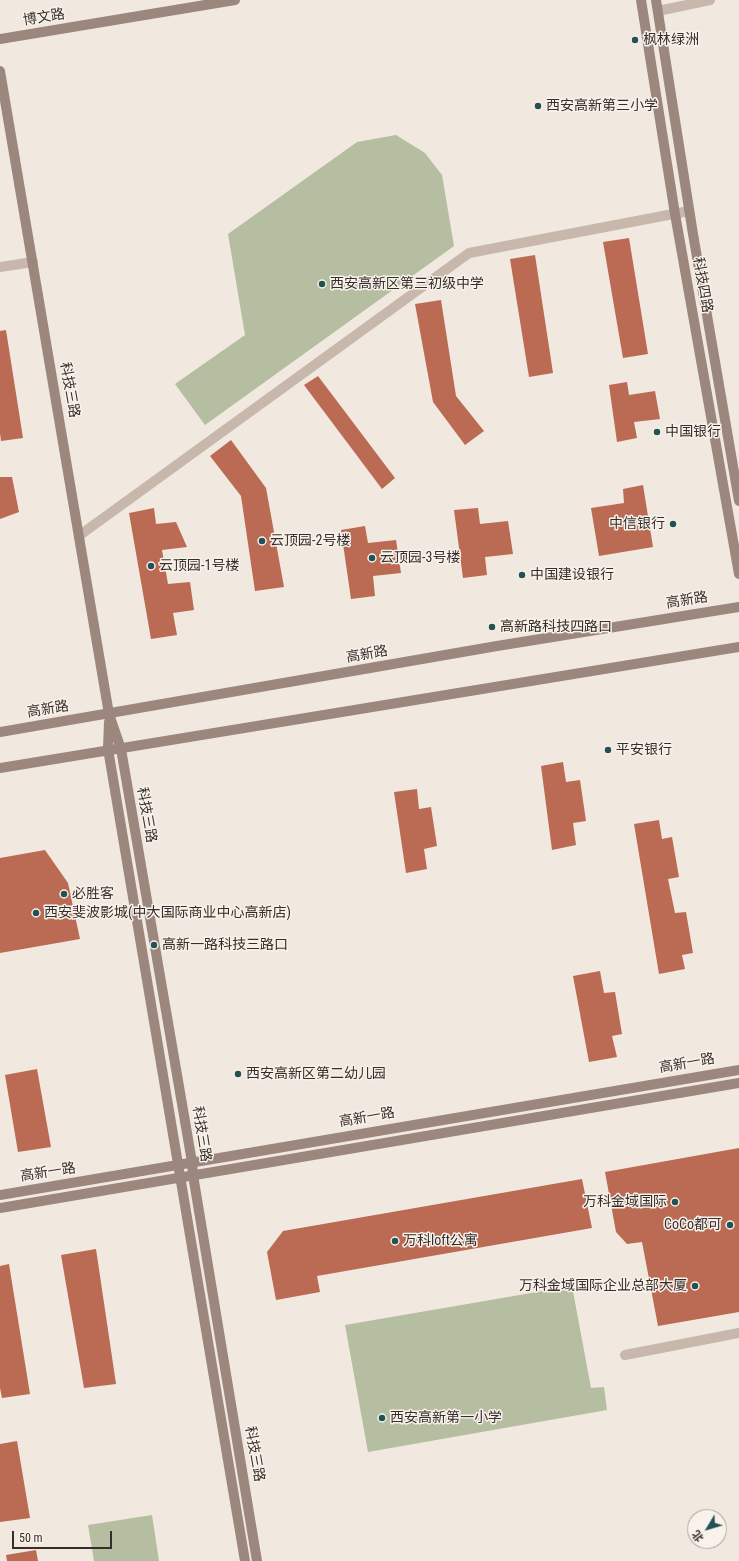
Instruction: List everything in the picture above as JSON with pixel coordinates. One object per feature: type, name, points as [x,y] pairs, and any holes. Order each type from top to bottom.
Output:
[{"type":"street","name":"博文路","points":[[0,39],[236,0]]},
{"type":"street","name":"科技四路","points":[[641,0],[675,214],[739,574]]},
{"type":"street","name":"科技四路","points":[[656,0],[689,211],[739,501]]},
{"type":"street","points":[[658,11],[710,0]]},
{"type":"street","name":"科技三路","points":[[0,71],[80,535],[109,714],[121,749],[192,1162],[192,1174],[257,1561]]},
{"type":"street","points":[[80,535],[469,253],[689,211]]},
{"type":"street","points":[[0,267],[33,262]]},
{"type":"street","name":"高新路","points":[[0,732],[497,646],[739,607]]},
{"type":"street","points":[[0,768],[739,647]]},
{"type":"street","name":"科技三路","points":[[109,714],[108,750],[245,1561]]},
{"type":"street","name":"高新一路","points":[[0,1195],[739,1070]]},
{"type":"street","name":"高新一路","points":[[0,1208],[192,1174],[739,1083]]},
{"type":"street","points":[[625,1355],[739,1333]]},
{"type":"green space","points":[[396,135],[425,153],[442,175],[454,246],[205,425],[175,384],[245,335],[228,234],[357,142]]},
{"type":"green space","points":[[572,1286],[591,1388],[604,1387],[607,1410],[368,1452],[345,1325]]},
{"type":"green space","points":[[152,1515],[159,1561],[94,1561],[88,1525]]},
{"type":"building","points":[[629,238],[648,354],[623,358],[603,242]]},
{"type":"building","points":[[535,255],[553,373],[529,377],[510,259]]},
{"type":"building","points":[[441,300],[456,396],[484,431],[465,445],[433,402],[415,304]]},
{"type":"building","points":[[6,330],[23,438],[1,441],[0,331]]},
{"type":"building","points":[[318,376],[395,478],[382,489],[304,385]]},
{"type":"building","points":[[627,382],[629,395],[655,391],[660,419],[634,422],[637,438],[617,442],[609,385]]},
{"type":"building","name":"云顶园-2号楼","points":[[231,440],[266,488],[284,587],[255,591],[241,496],[210,456]]},
{"type":"building","points":[[0,477],[12,477],[19,512],[0,519]]},
{"type":"building","points":[[643,485],[653,547],[599,556],[591,508],[624,503],[623,489]]},
{"type":"building","name":"云顶园-1号楼","points":[[154,508],[156,524],[176,522],[187,547],[162,550],[168,584],[190,582],[194,610],[173,613],[177,635],[151,639],[129,513]]},
{"type":"building","points":[[478,508],[480,524],[508,521],[513,554],[485,557],[487,575],[463,578],[454,510]]},
{"type":"building","name":"云顶园-3号楼","points":[[365,526],[368,543],[396,540],[401,573],[373,576],[375,596],[351,599],[341,530]]},
{"type":"building","points":[[563,762],[566,782],[580,780],[586,821],[573,823],[576,845],[552,850],[541,766]]},
{"type":"building","points":[[417,789],[419,809],[431,807],[437,846],[424,849],[427,869],[406,873],[394,792]]},
{"type":"building","points":[[659,820],[662,839],[672,837],[679,877],[668,879],[675,913],[686,912],[693,953],[682,955],[685,969],[659,974],[634,824]]},
{"type":"building","points":[[45,850],[68,883],[80,939],[0,953],[0,858]]},
{"type":"building","points":[[600,971],[604,993],[615,992],[622,1034],[612,1036],[617,1057],[589,1062],[573,976]]},
{"type":"building","points":[[37,1069],[51,1147],[18,1152],[5,1075]]},
{"type":"building","name":"万科金域国际","points":[[739,1148],[739,1312],[658,1326],[642,1242],[627,1244],[616,1232],[605,1172]]},
{"type":"building","name":"万科loft公寓","points":[[582,1179],[592,1228],[317,1276],[320,1292],[276,1300],[267,1252],[283,1231]]},
{"type":"building","points":[[96,1249],[116,1384],[84,1388],[61,1255]]},
{"type":"building","points":[[9,1264],[30,1394],[2,1398],[0,1388],[0,1266]]},
{"type":"building","points":[[17,1441],[30,1518],[0,1522],[0,1444]]},
{"type":"building","points":[[36,1550],[38,1561],[7,1561],[6,1555]]},
{"type":"place","name":"枫林绿洲","points":[[635,40]]},
{"type":"place","name":"西安高新第三小学","points":[[538,106]]},
{"type":"place","name":"西安高新区第三初级中学","points":[[322,284]]},
{"type":"place","name":"中国银行","points":[[657,432]]},
{"type":"place","name":"中信银行","points":[[673,524]]},
{"type":"place","name":"云顶园-2号楼","points":[[262,541]]},
{"type":"place","name":"云顶园-3号楼","points":[[372,558]]},
{"type":"place","name":"云顶园-1号楼","points":[[151,566]]},
{"type":"place","name":"中国建设银行","points":[[522,575]]},
{"type":"place","name":"高新路科技四路口","points":[[492,627]]},
{"type":"place","name":"平安银行","points":[[608,750]]},
{"type":"place","name":"必胜客","points":[[64,894]]},
{"type":"place","name":"西安斐波影城(中大国际商业中心高新店)","points":[[36,913]]},
{"type":"place","name":"高新一路科技三路口","points":[[154,945]]},
{"type":"place","name":"西安高新区第二幼儿园","points":[[238,1074]]},
{"type":"place","name":"万科金域国际","points":[[675,1202]]},
{"type":"place","name":"CoCo都可","points":[[730,1225]]},
{"type":"place","name":"万科loft公寓","points":[[395,1241]]},
{"type":"place","name":"万科金域国际企业总部大厦","points":[[695,1286]]},
{"type":"place","name":"西安高新第一小学","points":[[382,1418]]}]
